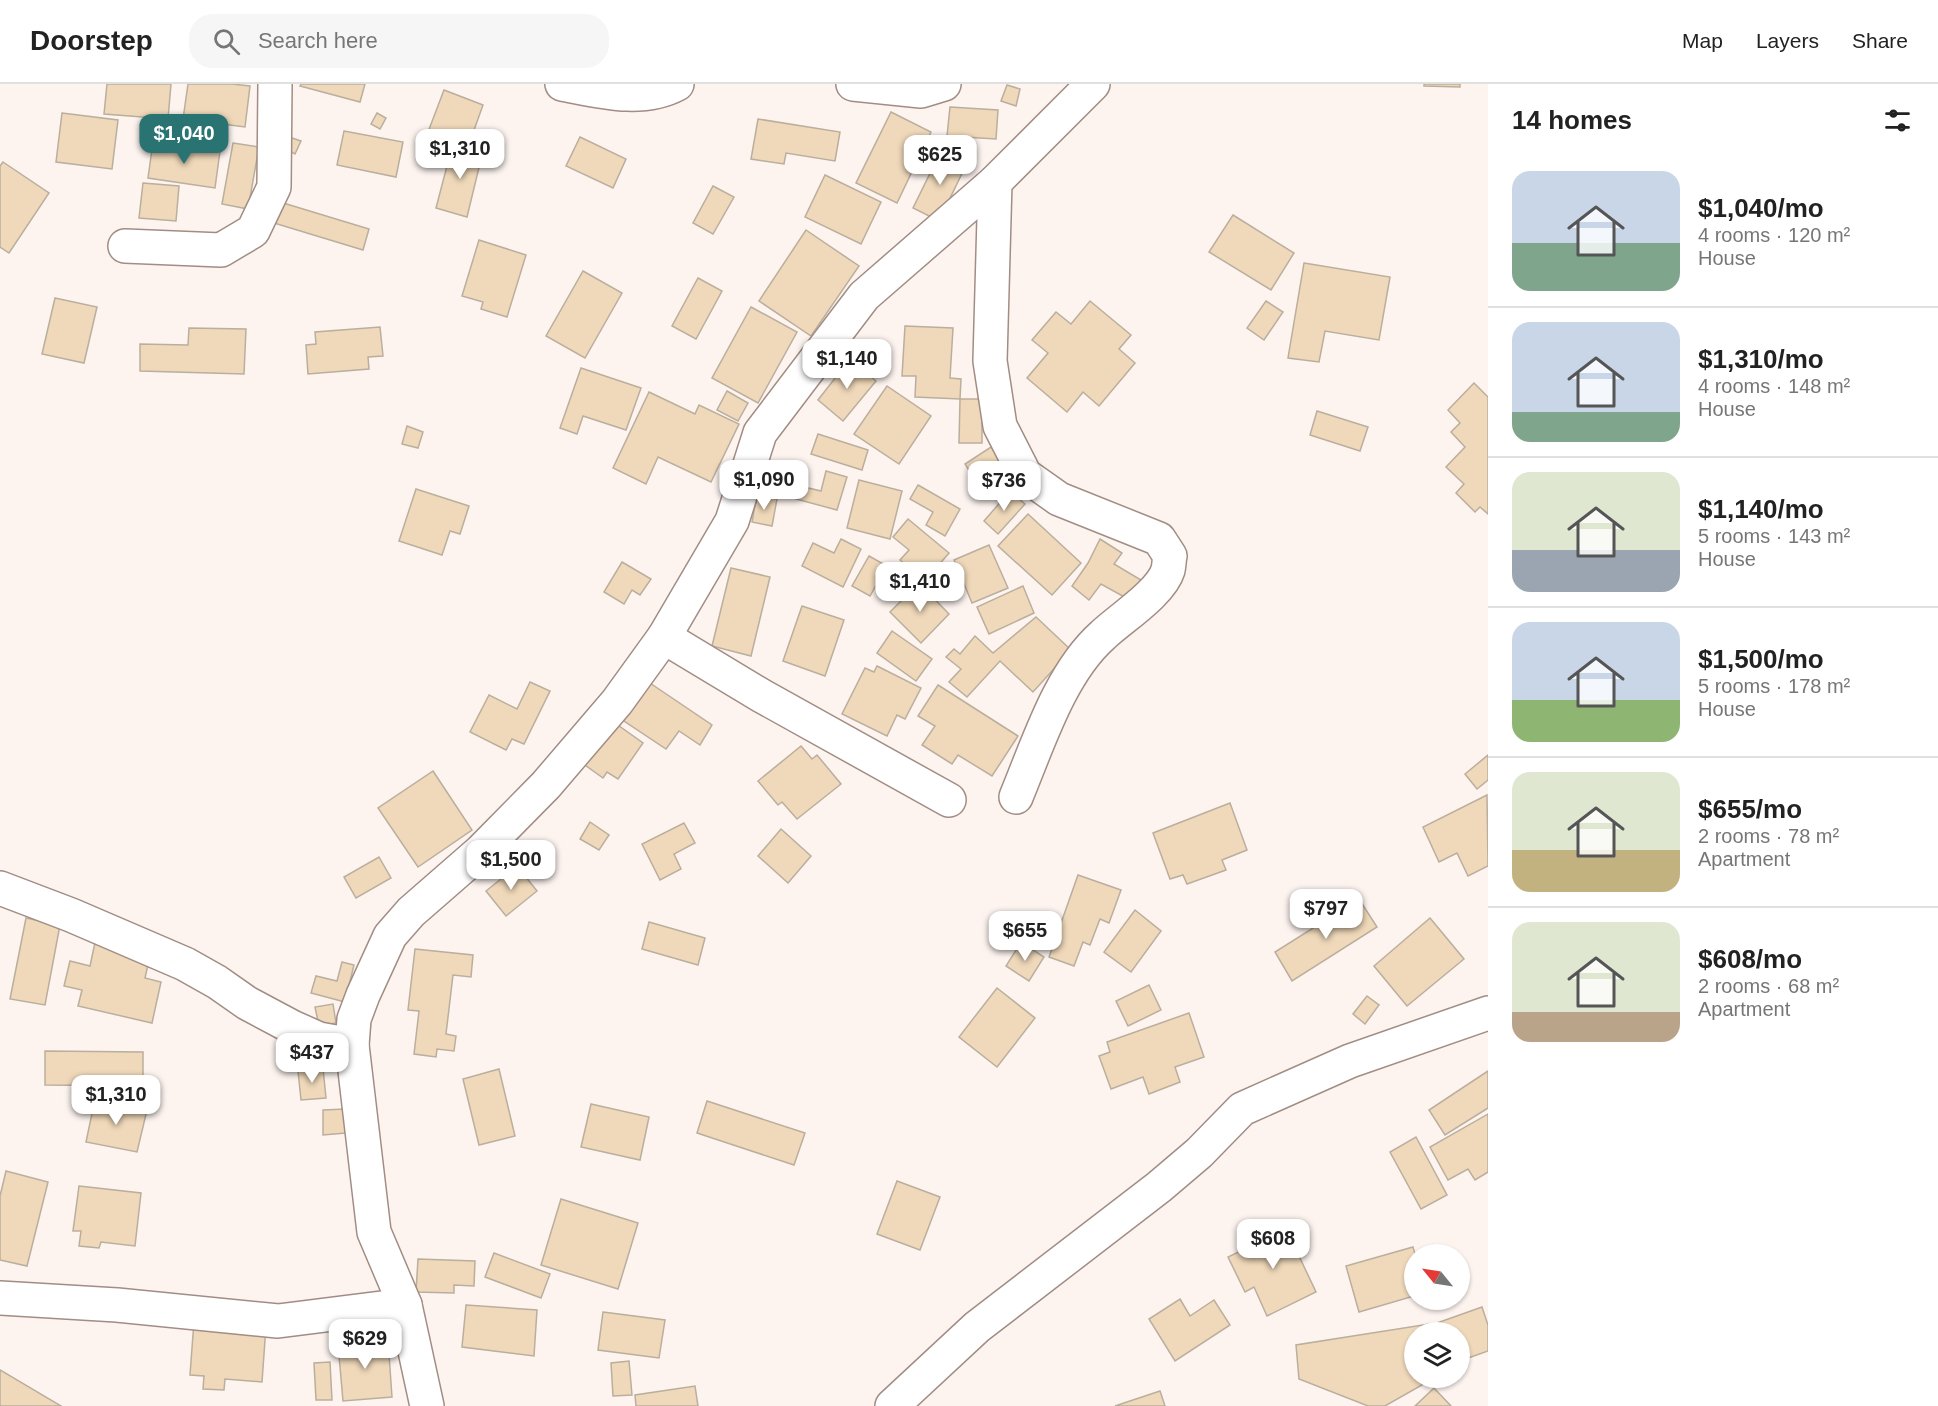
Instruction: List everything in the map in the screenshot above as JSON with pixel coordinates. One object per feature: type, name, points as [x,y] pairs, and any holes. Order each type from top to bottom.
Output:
[{"type":"street","points":[[125,246],[221,250],[253,231],[274,187],[275,84]]},
{"type":"street","points":[[562,84],[625,95],[669,89],[677,84]]},
{"type":"street","points":[[853,84],[921,91],[944,84]]},
{"type":"street","points":[[427,1406],[405,1305],[374,1232],[352,1045],[354,1019],[390,936],[411,912],[481,851],[546,785],[617,702],[664,637],[732,521],[760,433],[864,296],[995,182],[1076,89]]},
{"type":"street","points":[[995,182],[990,361],[1000,426],[1025,475],[1059,500],[1159,539],[1170,556],[1168,571],[1151,595],[1101,636],[1072,672],[1050,714],[1017,797]]},
{"type":"street","points":[[664,637],[762,696],[949,800]]},
{"type":"street","points":[[0,888],[71,915],[185,964],[292,1028],[320,1040],[352,1045]]},
{"type":"street","points":[[892,1406],[977,1328],[1159,1187],[1199,1153],[1242,1109],[1350,1061],[1488,1013]]},
{"type":"street","points":[[0,1298],[117,1305],[278,1321],[405,1305]]},
{"type":"building","points":[[107,84],[171,84],[168,119],[104,114]]},
{"type":"building","points":[[188,84],[250,86],[245,127],[183,119]]},
{"type":"building","points":[[301,84],[365,84],[360,102],[300,86]]},
{"type":"building","points":[[1424,84],[1460,84],[1460,87],[1424,86]]},
{"type":"building","points":[[1007,85],[1020,89],[1016,106],[1001,101]]},
{"type":"building","points":[[444,90],[483,105],[468,147],[428,132]]},
{"type":"building","points":[[950,107],[998,110],[996,139],[947,136]]},
{"type":"building","points":[[891,112],[931,132],[897,203],[856,183]]},
{"type":"building","points":[[62,113],[118,120],[112,169],[56,162]]},
{"type":"building","points":[[377,113],[386,118],[380,129],[371,124]]},
{"type":"building","points":[[758,119],[840,132],[835,161],[786,153],[784,164],[751,159]]},
{"type":"building","points":[[344,131],[403,142],[396,177],[337,165]]},
{"type":"building","points":[[580,137],[626,159],[613,188],[566,166]]},
{"type":"building","points":[[292,138],[301,141],[295,154],[286,149]]},
{"type":"building","points":[[153,142],[220,151],[215,188],[148,178]]},
{"type":"building","points":[[233,143],[259,147],[248,209],[222,204]]},
{"type":"building","points":[[453,143],[483,151],[467,217],[436,208]]},
{"type":"building","points":[[941,151],[967,163],[939,221],[913,208]]},
{"type":"building","points":[[3,162],[49,193],[9,253],[0,247],[0,166]]},
{"type":"building","points":[[825,175],[881,202],[861,244],[805,217]]},
{"type":"building","points":[[143,183],[179,186],[176,221],[139,218]]},
{"type":"building","points":[[713,186],[734,197],[713,234],[693,223]]},
{"type":"building","points":[[280,202],[369,229],[363,250],[274,223]]},
{"type":"building","points":[[1233,215],[1294,253],[1271,290],[1209,252]]},
{"type":"building","points":[[806,230],[859,266],[811,336],[759,301]]},
{"type":"building","points":[[479,240],[526,255],[507,317],[481,309],[483,302],[462,296]]},
{"type":"building","points":[[1304,263],[1390,277],[1379,340],[1325,331],[1319,362],[1288,358]]},
{"type":"building","points":[[583,271],[622,293],[585,358],[546,336]]},
{"type":"building","points":[[698,278],[722,291],[696,339],[672,326]]},
{"type":"building","points":[[55,298],[97,307],[84,363],[42,354]]},
{"type":"building","points":[[1090,301],[1131,335],[1119,349],[1135,363],[1099,406],[1083,392],[1067,412],[1027,378],[1048,353],[1032,340],[1056,312],[1071,324]]},
{"type":"building","points":[[1266,301],[1283,312],[1264,340],[1247,328]]},
{"type":"building","points":[[751,307],[797,332],[758,403],[712,378]]},
{"type":"building","points":[[905,326],[953,328],[950,378],[961,379],[960,399],[915,397],[916,376],[902,376]]},
{"type":"building","points":[[380,327],[383,356],[368,357],[369,369],[308,374],[306,345],[316,344],[315,332]]},
{"type":"building","points":[[189,328],[246,329],[244,374],[140,371],[140,344],[188,345]]},
{"type":"building","points":[[850,359],[876,381],[843,421],[818,400]]},
{"type":"building","points":[[581,368],[641,388],[626,430],[583,416],[577,434],[560,428]]},
{"type":"building","points":[[1474,383],[1488,397],[1488,514],[1480,507],[1475,512],[1456,493],[1464,484],[1446,467],[1465,447],[1451,432],[1460,423],[1448,410]]},
{"type":"building","points":[[887,386],[931,416],[899,464],[854,434]]},
{"type":"building","points":[[727,391],[748,403],[738,421],[717,410]]},
{"type":"building","points":[[649,392],[695,414],[699,405],[739,424],[711,482],[658,457],[646,484],[613,468]]},
{"type":"building","points":[[960,399],[982,399],[982,443],[959,443]]},
{"type":"building","points":[[1317,411],[1368,427],[1360,451],[1310,435]]},
{"type":"building","points":[[407,426],[423,432],[418,448],[402,444]]},
{"type":"building","points":[[818,434],[868,450],[862,470],[811,454]]},
{"type":"building","points":[[991,447],[1001,461],[991,468],[1004,488],[987,499],[965,464]]},
{"type":"building","points":[[826,471],[847,477],[837,510],[796,499],[800,486],[821,491]]},
{"type":"building","points":[[859,480],[902,491],[890,539],[847,528]]},
{"type":"building","points":[[918,485],[960,509],[945,536],[926,525],[933,512],[910,499]]},
{"type":"building","points":[[416,489],[469,506],[460,534],[450,531],[442,555],[399,541]]},
{"type":"building","points":[[1010,491],[1025,504],[998,534],[984,521]]},
{"type":"building","points":[[757,495],[777,499],[772,526],[752,522]]},
{"type":"building","points":[[1028,514],[1081,563],[1052,595],[998,546]]},
{"type":"building","points":[[908,519],[949,553],[925,581],[900,560],[909,550],[893,537]]},
{"type":"building","points":[[841,539],[861,549],[843,587],[802,566],[813,543],[834,553]]},
{"type":"building","points":[[1100,539],[1122,553],[1114,564],[1141,580],[1128,599],[1101,584],[1089,600],[1072,586],[1088,563]]},
{"type":"building","points":[[989,545],[1008,588],[972,603],[954,560]]},
{"type":"building","points":[[869,556],[887,566],[870,596],[852,586]]},
{"type":"building","points":[[622,562],[651,579],[640,595],[632,590],[624,604],[604,592]]},
{"type":"building","points":[[731,568],[770,577],[751,656],[712,646]]},
{"type":"building","points":[[919,583],[949,614],[921,643],[890,612]]},
{"type":"building","points":[[1023,586],[1034,613],[989,634],[977,607]]},
{"type":"building","points":[[802,606],[844,620],[825,676],[783,661]]},
{"type":"building","points":[[1036,617],[1071,650],[1033,692],[1000,661],[967,697],[949,682],[961,669],[946,657],[954,649],[960,654],[975,636],[993,653]]},
{"type":"building","points":[[892,631],[932,659],[916,681],[877,653]]},
{"type":"building","points":[[877,666],[921,688],[905,719],[897,715],[887,736],[842,714],[865,668],[874,672]]},
{"type":"building","points":[[644,679],[712,725],[700,745],[679,731],[666,749],[618,717]]},
{"type":"building","points":[[530,682],[550,691],[524,744],[512,739],[506,750],[470,732],[489,695],[517,709]]},
{"type":"building","points":[[938,685],[1018,736],[992,776],[958,755],[952,764],[922,745],[935,726],[918,716]]},
{"type":"building","points":[[615,723],[643,743],[618,779],[607,772],[603,778],[585,765]]},
{"type":"building","points":[[801,746],[812,759],[817,755],[841,784],[797,819],[782,802],[778,805],[758,781]]},
{"type":"building","points":[[1488,755],[1488,780],[1477,789],[1465,774]]},
{"type":"building","points":[[433,771],[472,830],[418,867],[378,808]]},
{"type":"building","points":[[1487,795],[1488,866],[1468,876],[1457,853],[1439,862],[1423,827]]},
{"type":"building","points":[[1230,803],[1247,850],[1222,860],[1226,870],[1187,884],[1183,875],[1170,879],[1153,833]]},
{"type":"building","points":[[590,822],[609,835],[599,850],[580,839]]},
{"type":"building","points":[[684,823],[695,843],[674,854],[681,869],[660,880],[642,844]]},
{"type":"building","points":[[781,829],[811,856],[788,883],[758,856]]},
{"type":"building","points":[[379,857],[391,878],[356,898],[344,877]]},
{"type":"building","points":[[517,866],[537,891],[506,916],[486,891]]},
{"type":"building","points":[[1078,875],[1121,890],[1109,923],[1100,919],[1090,945],[1083,942],[1074,966],[1049,957]]},
{"type":"building","points":[[1359,899],[1377,927],[1292,981],[1275,952]]},
{"type":"building","points":[[1135,910],[1161,931],[1131,972],[1104,952]]},
{"type":"building","points":[[26,918],[60,925],[45,1005],[10,999]]},
{"type":"building","points":[[1430,918],[1464,959],[1407,1006],[1374,966]]},
{"type":"building","points":[[649,922],[705,938],[698,965],[642,949]]},
{"type":"building","points":[[96,938],[151,951],[145,978],[161,982],[152,1023],[78,1006],[82,990],[64,986],[70,961],[90,966]]},
{"type":"building","points":[[1021,942],[1044,957],[1029,981],[1006,966]]},
{"type":"building","points":[[415,949],[473,955],[471,977],[453,975],[446,1034],[456,1036],[454,1051],[437,1049],[436,1057],[414,1054],[419,1011],[408,1010]]},
{"type":"building","points":[[342,962],[354,965],[345,1002],[311,993],[316,976],[337,981]]},
{"type":"building","points":[[1149,985],[1161,1010],[1128,1026],[1116,1001]]},
{"type":"building","points":[[997,988],[1035,1018],[997,1067],[959,1037]]},
{"type":"building","points":[[1367,996],[1379,1005],[1365,1024],[1353,1014]]},
{"type":"building","points":[[333,1004],[336,1023],[319,1026],[315,1007]]},
{"type":"building","points":[[1189,1013],[1204,1057],[1175,1067],[1180,1082],[1149,1094],[1143,1077],[1111,1089],[1099,1056],[1110,1052],[1107,1042]]},
{"type":"building","points":[[45,1051],[143,1052],[143,1086],[45,1085]]},
{"type":"building","points":[[323,1068],[326,1098],[301,1100],[298,1071]]},
{"type":"building","points":[[499,1069],[515,1136],[479,1145],[463,1079]]},
{"type":"building","points":[[1488,1071],[1488,1108],[1445,1135],[1429,1110]]},
{"type":"building","points":[[95,1099],[147,1110],[137,1152],[86,1142]]},
{"type":"building","points":[[707,1101],[805,1133],[794,1165],[697,1133]]},
{"type":"building","points":[[591,1104],[649,1117],[640,1160],[581,1147]]},
{"type":"building","points":[[345,1109],[346,1133],[323,1135],[323,1110]]},
{"type":"building","points":[[1488,1114],[1488,1172],[1475,1180],[1468,1169],[1448,1180],[1430,1147]]},
{"type":"building","points":[[1416,1137],[1447,1195],[1421,1209],[1390,1152]]},
{"type":"building","points":[[6,1171],[48,1182],[27,1266],[0,1260],[0,1196]]},
{"type":"building","points":[[897,1181],[940,1197],[920,1250],[877,1234]]},
{"type":"building","points":[[79,1186],[141,1193],[135,1246],[101,1242],[99,1248],[79,1246],[81,1231],[73,1231]]},
{"type":"building","points":[[561,1199],[638,1223],[618,1289],[541,1265]]},
{"type":"building","points":[[1282,1220],[1316,1292],[1267,1316],[1254,1287],[1245,1292],[1228,1257],[1261,1241],[1256,1232]]},
{"type":"building","points":[[1404,1250],[1404,1299],[1359,1312],[1346,1266]]},
{"type":"building","points":[[494,1253],[550,1274],[541,1298],[485,1277]]},
{"type":"building","points":[[418,1259],[475,1261],[474,1286],[454,1285],[454,1293],[416,1292]]},
{"type":"building","points":[[1180,1299],[1190,1316],[1214,1300],[1230,1325],[1175,1361],[1149,1319]]},
{"type":"building","points":[[466,1305],[537,1310],[534,1356],[462,1347]]},
{"type":"building","points":[[1482,1307],[1488,1325],[1488,1351],[1470,1357],[1470,1322],[1440,1322]]},
{"type":"building","points":[[603,1312],[665,1320],[659,1358],[598,1350]]},
{"type":"building","points":[[194,1321],[266,1326],[262,1382],[225,1379],[224,1390],[203,1389],[204,1376],[190,1375]]},
{"type":"building","points":[[1404,1328],[1404,1388],[1417,1388],[1385,1406],[1368,1406],[1299,1379],[1296,1345]]},
{"type":"building","points":[[388,1340],[392,1397],[343,1401],[338,1344]]},
{"type":"building","points":[[629,1361],[632,1395],[613,1396],[611,1363]]},
{"type":"building","points":[[330,1362],[332,1400],[316,1400],[314,1363]]},
{"type":"building","points":[[0,1370],[61,1406],[0,1406]]},
{"type":"building","points":[[695,1386],[698,1406],[636,1406],[635,1395]]},
{"type":"building","points":[[1434,1388],[1451,1406],[1415,1406]]},
{"type":"building","points":[[1160,1391],[1165,1406],[1115,1406]]}]
